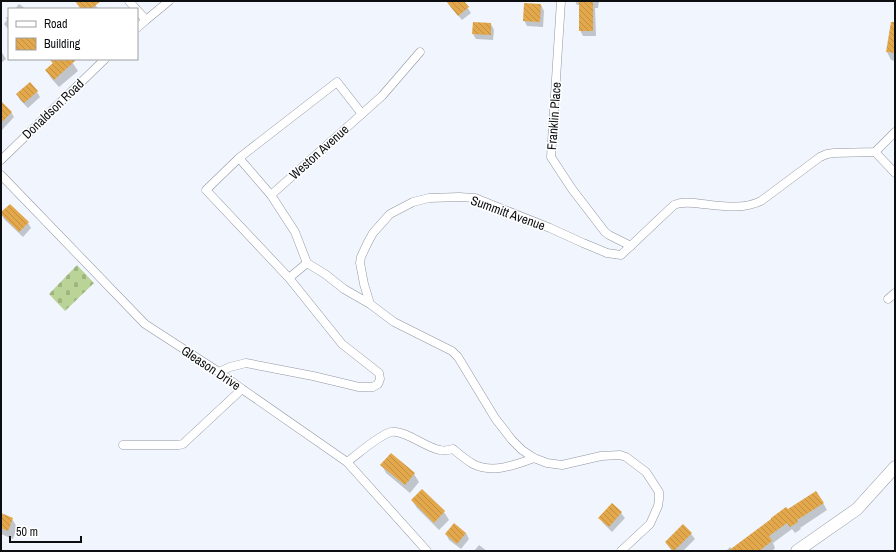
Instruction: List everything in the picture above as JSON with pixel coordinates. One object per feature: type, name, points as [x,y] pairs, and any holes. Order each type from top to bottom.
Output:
[{"type":"street","points":[[138,27],[169,1]]},
{"type":"street","name":"Franklin Place","points":[[561,1],[551,157],[605,232],[609,236],[631,246]]},
{"type":"street","points":[[138,11],[146,20]]},
{"type":"street","name":"Weston Avenue","points":[[271,195],[382,96],[420,52]]},
{"type":"street","name":"Donaldson Road","points":[[1,160],[104,60]]},
{"type":"street","points":[[219,372],[230,367],[246,363],[313,376],[359,387],[373,387],[378,384],[380,379],[378,373],[342,344],[289,278],[206,190],[239,158],[337,82],[362,114]]},
{"type":"street","points":[[895,132],[875,152],[895,173]]},
{"type":"street","name":"Summitt Avenue","points":[[370,304],[364,284],[360,263],[361,257],[373,233],[390,214],[413,202],[429,198],[475,198],[607,253],[621,255],[674,205],[693,203],[724,206],[749,206],[760,201],[820,157],[834,153],[875,152]]},
{"type":"street","points":[[239,158],[271,195],[295,232],[307,263],[325,274],[344,289],[370,304],[394,322],[452,351],[458,357],[495,418],[522,450],[534,458],[547,463],[562,465],[601,456],[620,455],[626,457],[646,472],[659,492],[658,506],[650,524],[621,551]]},
{"type":"street","name":"Gleason Drive","points":[[1,175],[145,324],[219,372],[347,462],[427,551]]},
{"type":"street","points":[[289,278],[307,263]]},
{"type":"street","points":[[888,299],[895,293]]},
{"type":"street","points":[[123,444],[183,444],[242,389]]},
{"type":"street","points":[[347,462],[371,443],[385,434],[392,432],[398,432],[441,451],[453,449],[473,464],[484,468],[501,468],[516,465],[534,458]]},
{"type":"street","points":[[797,551],[857,509],[895,467]]},
{"type":"green space","points":[[77,265],[94,283],[65,311],[49,294]]},
{"type":"building","points":[[75,1],[101,1],[92,8],[80,8]]},
{"type":"building","points":[[446,1],[464,1],[469,7],[458,16]]},
{"type":"building","points":[[579,1],[593,1],[593,31],[579,31]]},
{"type":"building","points":[[524,3],[541,4],[540,22],[523,21]]},
{"type":"building","points":[[473,22],[491,23],[491,35],[472,34]]},
{"type":"building","points":[[891,22],[895,22],[895,53],[886,52]]},
{"type":"building","points":[[50,60],[76,60],[54,80],[45,70],[53,63]]},
{"type":"building","points":[[30,82],[38,91],[24,103],[16,94]]},
{"type":"building","points":[[1,101],[12,112],[1,123]]},
{"type":"building","points":[[10,204],[29,222],[19,232],[1,214],[1,212]]},
{"type":"building","points":[[391,453],[415,473],[405,485],[380,465]]},
{"type":"building","points":[[422,489],[445,511],[434,523],[411,500]]},
{"type":"building","points":[[816,491],[824,503],[797,520],[798,522],[790,527],[787,523],[769,536],[772,541],[759,551],[728,551],[786,507],[788,509]]},
{"type":"building","points":[[612,503],[622,512],[609,527],[598,518]]},
{"type":"building","points":[[1,513],[13,518],[8,531],[1,528]]},
{"type":"building","points":[[454,523],[466,533],[457,544],[445,534]]},
{"type":"building","points":[[683,524],[692,533],[673,551],[665,542]]}]
